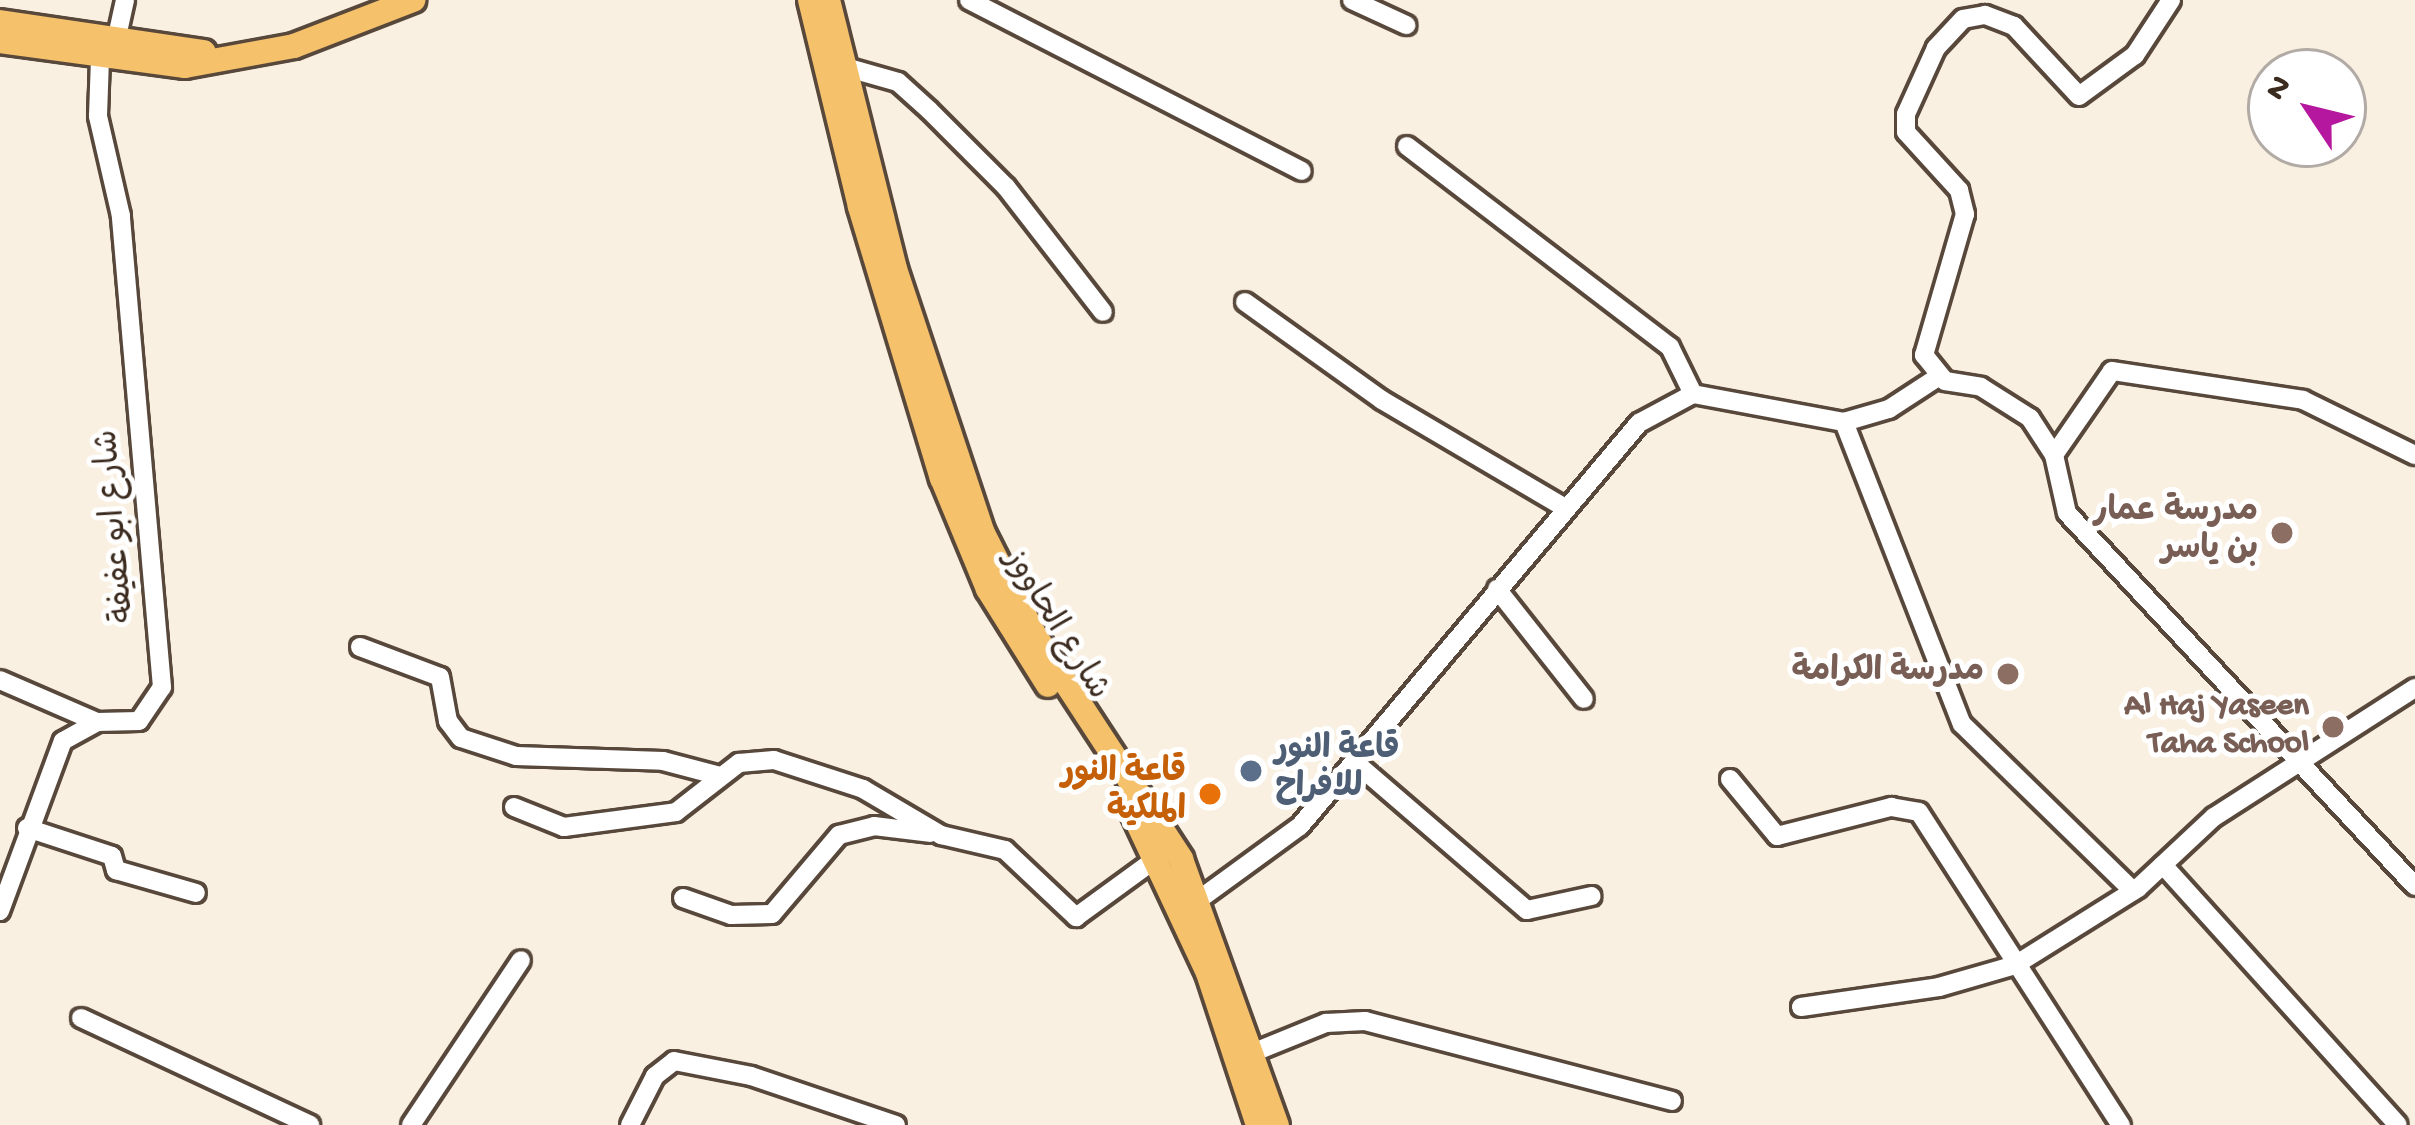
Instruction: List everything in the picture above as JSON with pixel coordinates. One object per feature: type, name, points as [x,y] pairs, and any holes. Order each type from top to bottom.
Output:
[{"type":"main road","points":[[0,22],[185,66],[314,39],[413,0]]},
{"type":"main road","name":"شارع الحاووز","points":[[810,0],[860,207],[967,545],[1018,640],[1166,851],[1258,1125]]},
{"type":"main road","points":[[828,0],[895,269],[983,533],[1034,634],[1197,901],[1277,1125]]},
{"type":"main road","points":[[0,41],[108,50]]},
{"type":"street","name":"شارع ابو عفيفة","points":[[0,910],[63,741],[97,722],[139,721],[163,687],[121,216],[98,116],[108,50],[125,0]]},
{"type":"street","points":[[969,0],[1302,171]]},
{"type":"street","points":[[1352,0],[1406,25]]},
{"type":"street","points":[[2171,0],[2135,55],[2079,96],[2014,26],[1985,16],[1963,20],[1936,47],[1905,126],[1965,207],[1923,334],[1924,355],[1938,376],[1981,387],[2030,418],[2054,455],[2067,512],[2304,761],[2415,886]]},
{"type":"street","points":[[845,67],[898,82],[929,110],[1006,187],[1103,312]]},
{"type":"street","points":[[1407,146],[1670,347],[1693,394]]},
{"type":"street","points":[[1245,302],[1382,400],[1564,507]]},
{"type":"street","points":[[2054,455],[2112,371],[2303,400],[2415,455]]},
{"type":"street","points":[[1197,901],[1267,855],[1357,764],[1564,507],[1639,423],[1693,394],[1844,422],[1889,409],[1938,376]]},
{"type":"street","points":[[1844,422],[1962,724],[2133,891]]},
{"type":"street","points":[[1497,589],[1584,699]]},
{"type":"street","points":[[360,646],[440,677],[448,721],[461,738],[516,756],[663,760],[720,776]]},
{"type":"street","points":[[0,680],[97,722]]},
{"type":"street","points":[[1801,1007],[1939,986],[2015,964],[2133,891],[2214,817],[2415,688]]},
{"type":"street","points":[[514,807],[564,827],[676,812],[720,776],[758,760],[799,766],[863,789],[941,835]]},
{"type":"street","points":[[1357,764],[1527,910],[1592,896]]},
{"type":"street","points":[[1730,779],[1777,836],[1891,807],[1918,812],[2121,1125]]},
{"type":"street","points":[[683,898],[731,915],[772,914],[838,836],[874,826],[1005,850],[1076,917],[1166,851]]},
{"type":"street","points":[[27,828],[112,856],[116,870],[196,893]]},
{"type":"street","points":[[2163,865],[2398,1125]]},
{"type":"street","points":[[410,1125],[521,960]]},
{"type":"street","points":[[81,1018],[310,1125]]},
{"type":"street","points":[[1252,1053],[1326,1023],[1366,1021],[1672,1101]]},
{"type":"street","points":[[630,1125],[655,1076],[674,1061],[751,1076],[896,1125]]},
{"type":"place","name":"مدرسة عمار بن ياسر","points":[[2282,533]]},
{"type":"place","name":"مدرسة الكرامة","points":[[2008,674]]},
{"type":"place","name":"Al Haj Yaseen Taha School","points":[[2333,727]]},
{"type":"place","name":"قاعة النور للافراح","points":[[1251,771]]},
{"type":"place","name":"قاعة النور الملكية","points":[[1210,794]]}]
